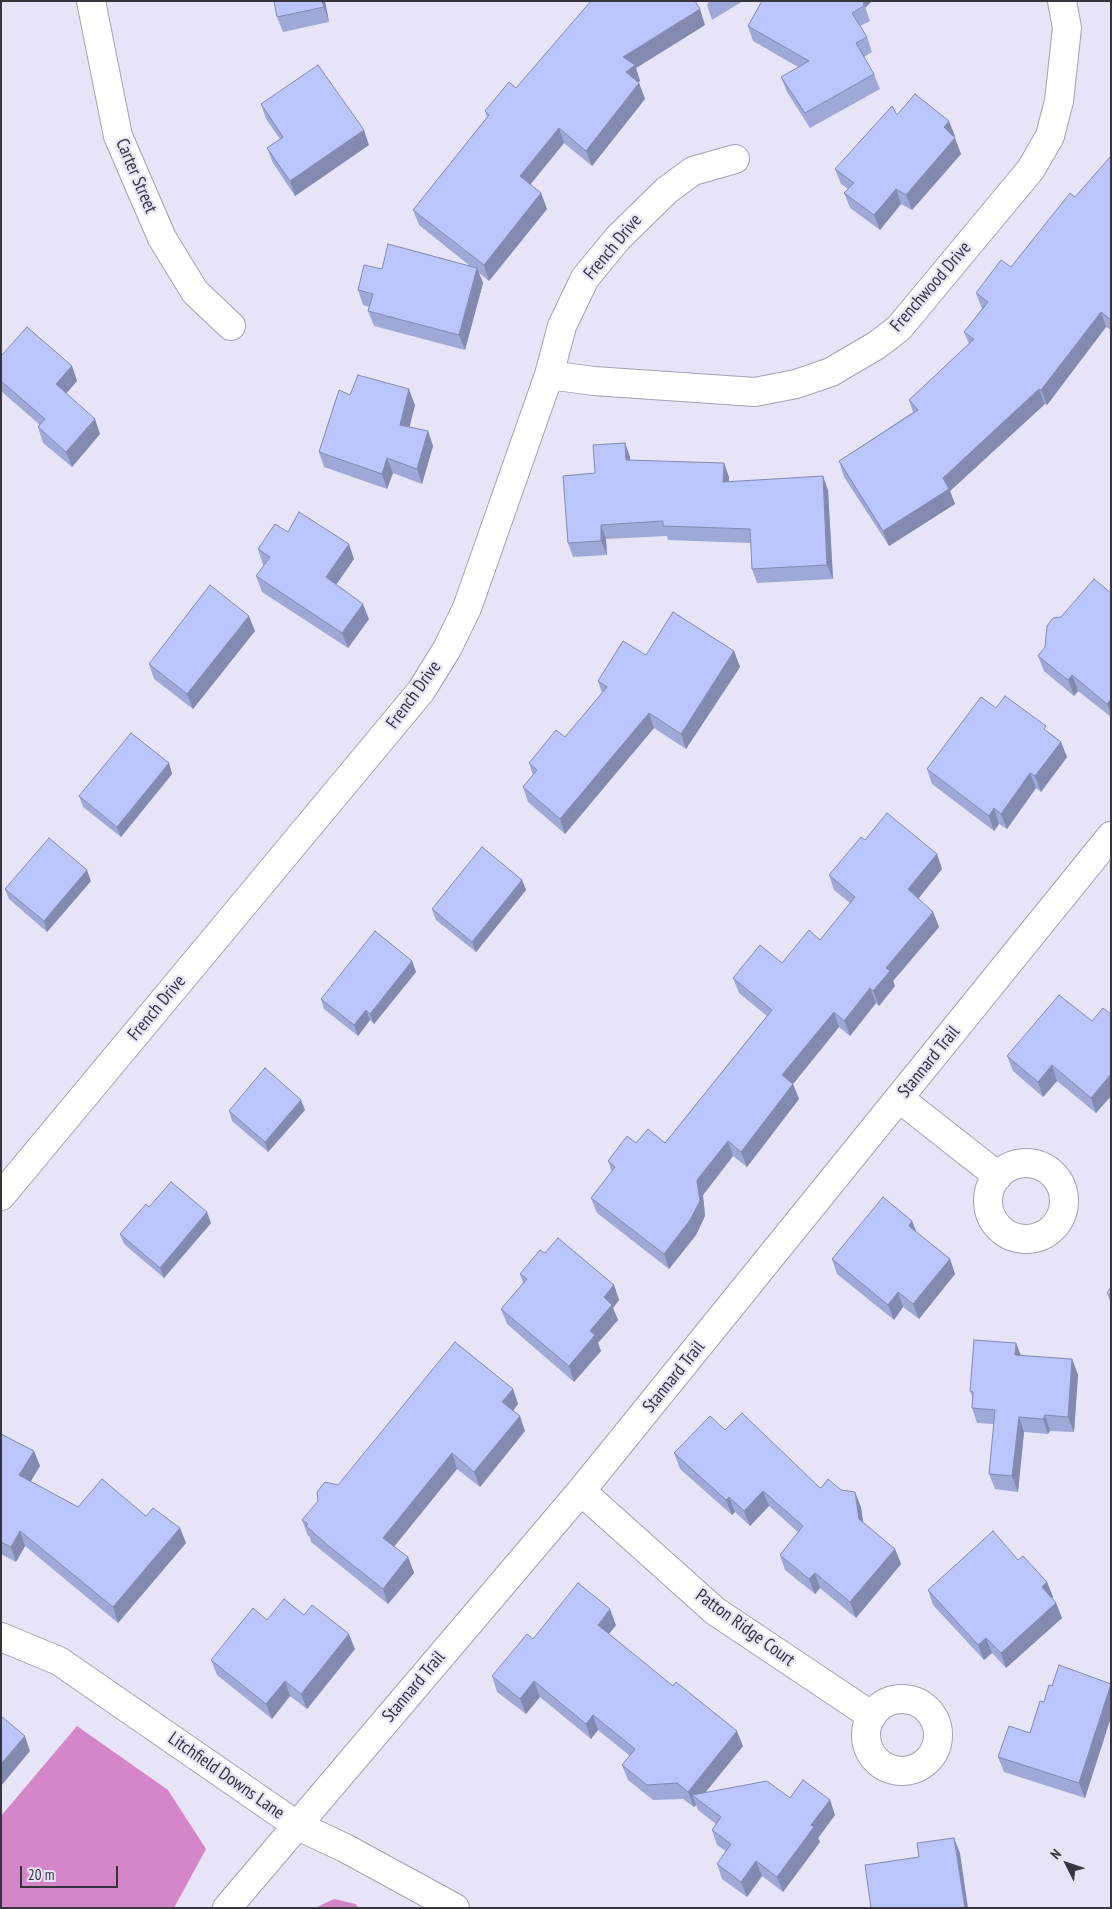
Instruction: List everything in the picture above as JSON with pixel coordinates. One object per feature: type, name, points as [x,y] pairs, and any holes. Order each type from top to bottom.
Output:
[{"type":"street","name":"Carter Street","points":[[91,1],[118,136],[147,204],[162,238],[195,292],[231,326]]},
{"type":"street","name":"Frenchwood Drive","points":[[549,375],[594,381],[755,392],[796,384],[831,372],[877,345],[899,328],[1003,203],[1030,169],[1050,136],[1059,101],[1067,28],[1062,1]]},
{"type":"street","name":"French Drive","points":[[1,1196],[421,691],[447,649],[467,608],[549,375],[562,326],[581,286],[618,238],[648,206],[694,171],[735,159]]},
{"type":"street","name":"Stannard Trail","points":[[227,1908],[581,1491],[1111,836]]},
{"type":"street","points":[[900,1099],[998,1176]]},
{"type":"street","name":"Patton Ridge Court","points":[[581,1491],[715,1611],[872,1716]]},
{"type":"street","name":"Litchfield Downs Lane","points":[[1,1637],[59,1661],[298,1826],[346,1848],[455,1908]]},
{"type":"shaded area","points":[[77,1726],[168,1790],[206,1849],[174,1908],[1,1908],[1,1816]]},
{"type":"shaded area","points":[[334,1899],[356,1904],[358,1908],[315,1908]]},
{"type":"building","points":[[274,1],[322,1],[324,7],[277,17]]},
{"type":"building","points":[[591,1],[695,1],[700,9],[623,57],[635,65],[626,72],[639,83],[586,151],[559,128],[520,176],[541,193],[484,265],[413,210],[489,115],[485,111],[509,82],[516,88]]},
{"type":"building","points":[[762,1],[863,1],[864,6],[852,13],[867,37],[856,43],[874,74],[805,113],[781,77],[809,61],[748,26]]},
{"type":"building","points":[[318,65],[364,130],[290,181],[267,148],[283,137],[261,104]]},
{"type":"building","points":[[915,94],[949,121],[944,127],[955,138],[906,195],[896,189],[874,215],[844,193],[854,183],[835,169],[892,106],[897,115]]},
{"type":"building","points":[[1111,156],[1111,320],[1101,312],[1041,390],[1039,389],[943,478],[949,489],[883,531],[839,461],[918,410],[909,400],[974,339],[964,332],[988,302],[976,293],[1001,260],[1011,267],[1070,193],[1075,197]]},
{"type":"building","points":[[388,244],[477,268],[459,335],[368,311],[373,294],[358,290],[364,265],[382,269]]},
{"type":"building","points":[[27,327],[72,366],[56,384],[95,419],[66,452],[38,427],[45,419],[1,381],[1,356]]},
{"type":"building","points":[[358,375],[409,389],[400,425],[428,431],[417,469],[387,458],[382,474],[319,452],[339,390],[350,395]]},
{"type":"building","points":[[625,443],[626,460],[724,463],[723,482],[823,476],[827,565],[752,569],[750,529],[663,526],[663,521],[601,525],[601,541],[568,543],[563,476],[595,473],[593,445]]},
{"type":"building","points":[[299,512],[349,544],[326,577],[363,604],[342,633],[256,576],[270,557],[258,549],[275,524],[288,532]]},
{"type":"building","points":[[1094,579],[1111,593],[1111,699],[1107,704],[1072,675],[1068,680],[1038,656],[1045,647],[1047,626],[1053,618],[1061,617]]},
{"type":"building","points":[[210,585],[249,616],[187,694],[149,664]]},
{"type":"building","points":[[673,612],[734,651],[681,734],[649,713],[560,819],[523,787],[537,770],[529,763],[556,730],[565,737],[607,687],[598,681],[623,641],[646,655]]},
{"type":"building","points":[[1005,696],[1046,726],[1044,729],[1061,742],[1035,776],[1030,773],[1001,814],[994,808],[989,816],[927,769],[981,697],[996,708]]},
{"type":"building","points":[[131,733],[169,763],[117,827],[79,796]]},
{"type":"building","points":[[887,813],[937,854],[908,889],[933,912],[886,968],[890,971],[873,991],[870,988],[844,1021],[834,1012],[782,1075],[793,1084],[741,1152],[728,1141],[697,1180],[700,1201],[690,1220],[664,1254],[591,1198],[615,1167],[608,1161],[627,1136],[636,1143],[648,1129],[665,1143],[772,1010],[733,978],[760,945],[782,963],[809,930],[820,940],[855,897],[829,875],[861,837],[865,840]]},
{"type":"building","points":[[49,838],[87,870],[44,921],[5,889]]},
{"type":"building","points":[[482,847],[522,880],[472,942],[432,909]]},
{"type":"building","points":[[375,931],[412,961],[370,1014],[366,1010],[354,1025],[321,999]]},
{"type":"building","points":[[1059,995],[1092,1021],[1103,1008],[1111,1014],[1111,1074],[1091,1098],[1052,1065],[1038,1082],[1007,1056]]},
{"type":"building","points":[[265,1068],[301,1100],[265,1142],[229,1111]]},
{"type":"building","points":[[171,1182],[207,1212],[160,1268],[120,1234],[146,1204],[149,1207]]},
{"type":"building","points":[[883,1197],[912,1221],[909,1226],[950,1259],[913,1304],[898,1292],[888,1305],[832,1259]]},
{"type":"building","points":[[558,1238],[614,1285],[604,1297],[612,1305],[590,1331],[595,1335],[569,1366],[501,1309],[527,1279],[520,1274],[540,1250],[545,1253]]},
{"type":"building","points":[[1111,1287],[1111,1296],[1107,1293]]},
{"type":"building","points":[[974,1340],[1016,1343],[1015,1355],[1072,1359],[1068,1417],[1045,1415],[1043,1419],[1019,1417],[1012,1476],[989,1474],[995,1410],[972,1408],[973,1392],[970,1391]]},
{"type":"building","points":[[455,1342],[513,1389],[502,1402],[520,1416],[474,1472],[452,1453],[383,1538],[408,1557],[383,1589],[325,1543],[302,1520],[318,1501],[317,1492],[325,1482],[338,1485]]},
{"type":"building","points":[[742,1413],[819,1487],[821,1488],[828,1479],[841,1490],[855,1492],[859,1519],[895,1549],[850,1602],[815,1573],[809,1579],[780,1555],[803,1526],[763,1491],[744,1511],[729,1497],[726,1500],[674,1453],[710,1416],[725,1430]]},
{"type":"building","points":[[1,1434],[34,1451],[19,1475],[78,1507],[102,1479],[146,1516],[153,1508],[180,1528],[113,1607],[20,1531],[11,1547],[1,1542]]},
{"type":"building","points":[[993,1531],[1018,1560],[1023,1556],[1047,1582],[1042,1587],[1056,1603],[1001,1653],[986,1638],[978,1645],[928,1590]]},
{"type":"building","points":[[578,1583],[610,1609],[598,1625],[673,1686],[676,1682],[737,1731],[688,1792],[677,1783],[647,1785],[622,1765],[635,1749],[593,1715],[586,1724],[534,1681],[520,1699],[492,1676],[527,1634],[533,1639]]},
{"type":"building","points":[[284,1599],[304,1615],[312,1605],[349,1634],[301,1694],[285,1681],[266,1704],[211,1660],[253,1608],[267,1620]]},
{"type":"building","points":[[1059,1665],[1111,1684],[1079,1783],[998,1757],[1009,1726],[1030,1733],[1040,1701],[1044,1702],[1049,1685],[1052,1686]]},
{"type":"building","points":[[1,1716],[25,1736],[1,1764]]},
{"type":"building","points":[[803,1780],[830,1800],[811,1825],[814,1827],[777,1877],[756,1861],[741,1882],[717,1864],[731,1844],[712,1830],[721,1817],[692,1795],[767,1781],[790,1798]]},
{"type":"building","points":[[954,1838],[965,1908],[871,1908],[865,1865],[919,1857],[917,1843]]}]
